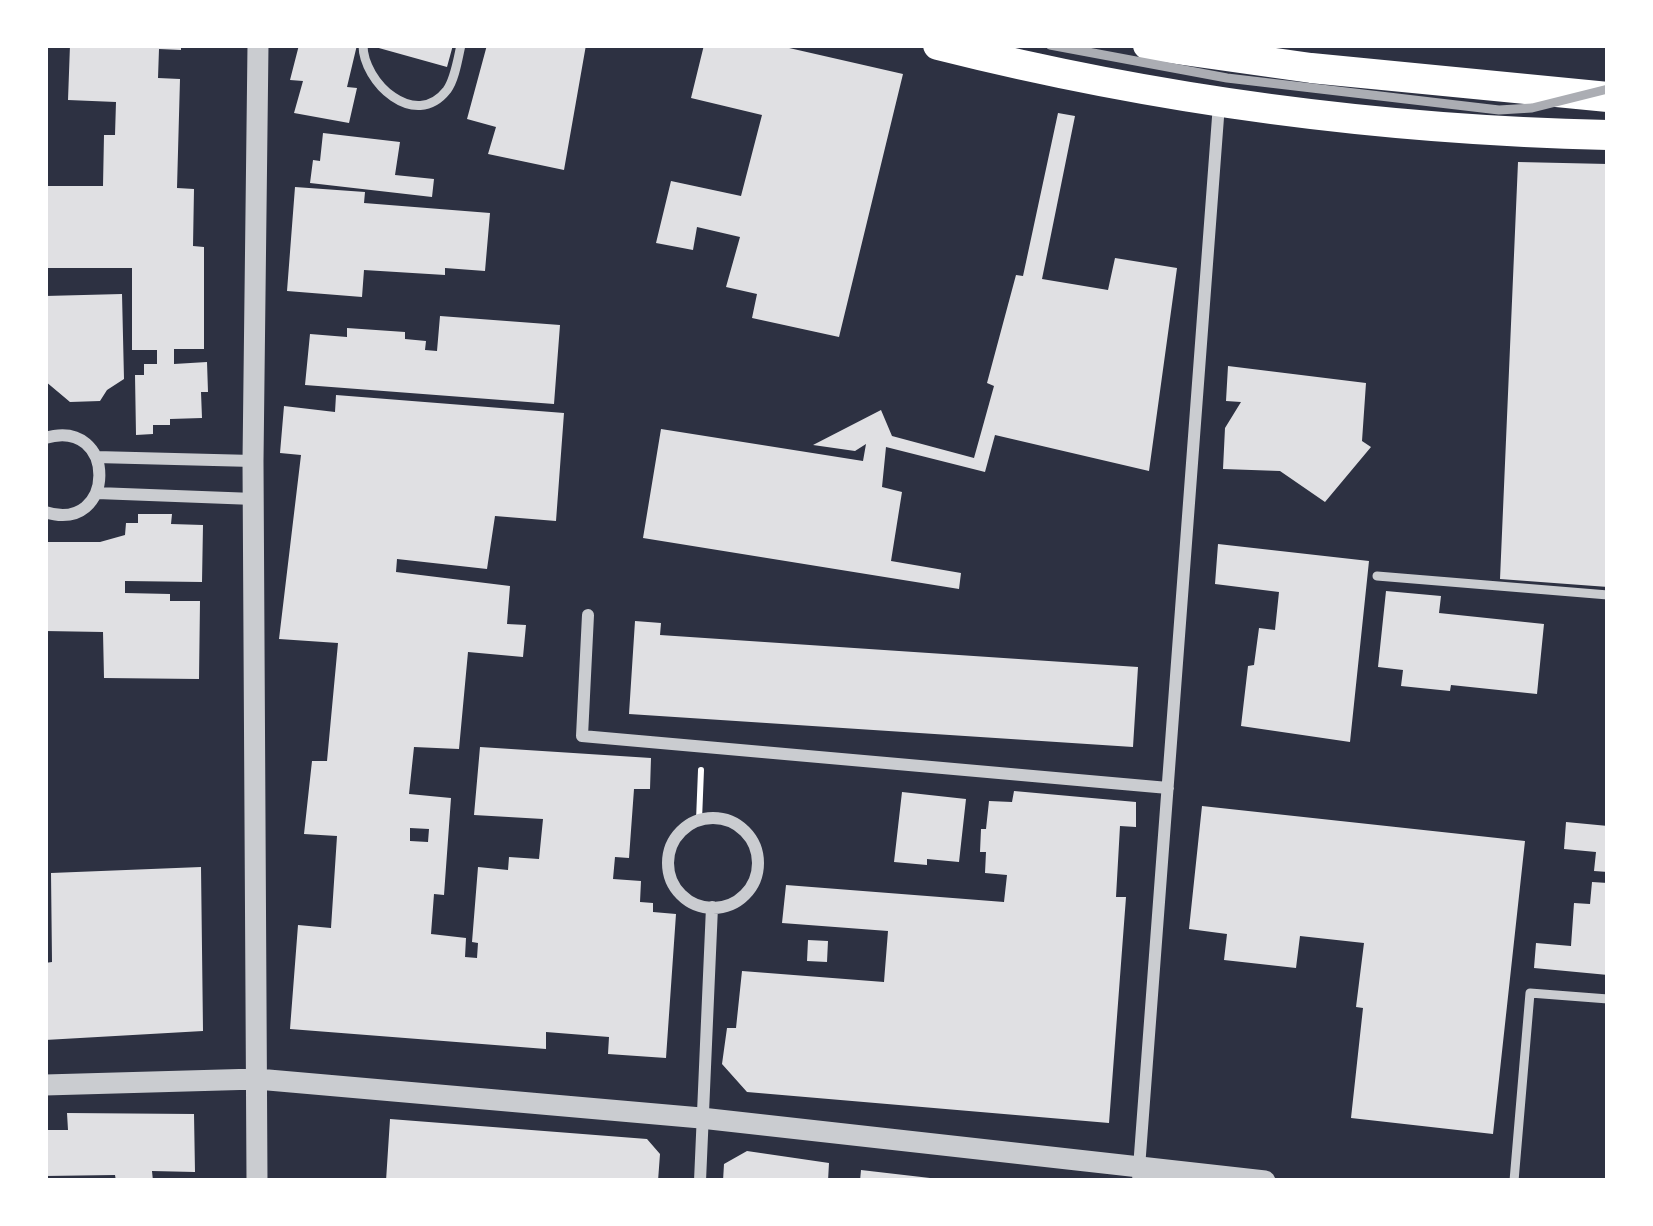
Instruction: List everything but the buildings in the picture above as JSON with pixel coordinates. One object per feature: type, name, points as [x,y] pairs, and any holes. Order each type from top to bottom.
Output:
[{"type":"highway","points":[[938,45],[1220,103],[1446,126],[1608,135]]},
{"type":"highway","points":[[1148,45],[1608,97]]},
{"type":"street","points":[[256,1181],[253,461],[258,45]]},
{"type":"street","points":[[1138,1174],[1220,103]]},
{"type":"street","points":[[45,438],[66,435],[78,439],[97,457],[101,481],[97,493],[79,511],[67,515],[45,512]]},
{"type":"street","points":[[97,457],[253,461]]},
{"type":"street","points":[[97,493],[254,499]]},
{"type":"street","points":[[588,615],[582,736],[1168,788]]},
{"type":"street","points":[[714,818],[741,828],[757,852],[754,881],[734,903],[712,907],[691,902],[680,893],[668,866],[676,838],[699,820],[714,818]]},
{"type":"street","points":[[700,1181],[712,907]]},
{"type":"street","points":[[45,1085],[257,1079],[701,1118],[1138,1174],[1265,1181]]},
{"type":"lane","points":[[363,45],[364,65],[386,94],[421,104],[436,100],[449,88],[461,45]]},
{"type":"lane","points":[[1377,576],[1608,596]]},
{"type":"lane","points":[[1514,1181],[1530,993],[1608,999]]},
{"type":"path","points":[[699,820],[701,764]]},
{"type":"railway","points":[[1050,45],[1227,78],[1499,110],[1532,108],[1608,89]]}]
